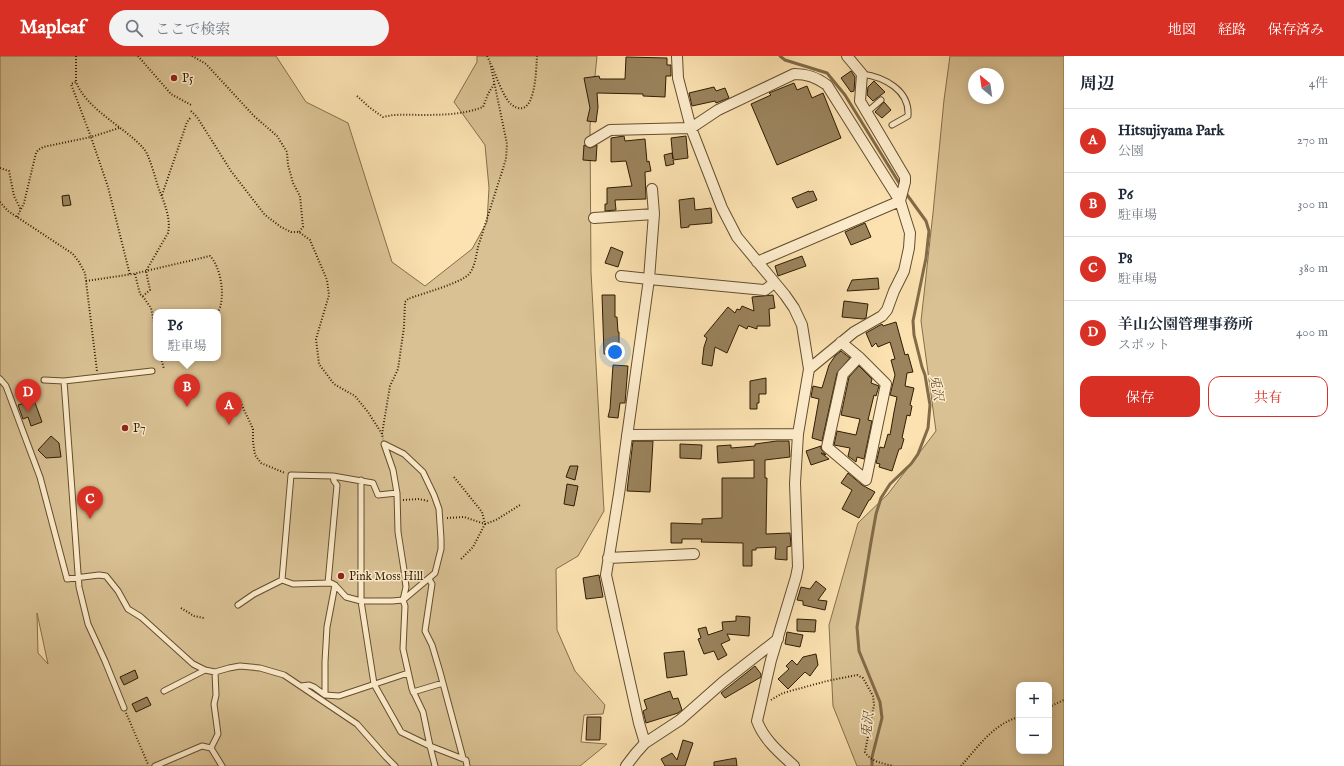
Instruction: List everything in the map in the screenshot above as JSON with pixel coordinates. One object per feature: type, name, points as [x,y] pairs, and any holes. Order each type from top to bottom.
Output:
[{"type":"street","points":[[677,56],[678,78],[691,128],[722,208],[737,237],[794,308],[802,325],[809,369],[798,434],[795,483],[798,567],[757,721],[761,731],[780,753],[794,766]]},
{"type":"street","points":[[847,56],[862,74],[860,101],[905,177],[900,201]]},
{"type":"street","points":[[590,142],[610,130],[691,128],[718,110],[794,74],[814,77],[826,85],[900,201],[910,233],[909,248],[904,271],[887,310],[882,316],[854,332],[809,369]]},
{"type":"street","points":[[645,743],[639,723],[606,575],[619,494],[648,279],[654,214],[652,189]]},
{"type":"street","points":[[757,262],[900,201]]},
{"type":"street","points":[[594,218],[654,214]]},
{"type":"street","points":[[621,276],[765,290],[774,283]]},
{"type":"street","points":[[841,342],[859,357],[886,384],[866,480],[827,447],[844,374],[859,357]]},
{"type":"street","points":[[627,435],[798,434]]},
{"type":"street","points":[[608,558],[694,554]]},
{"type":"street","points":[[626,766],[645,743],[680,720],[723,682],[778,639]]},
{"type":"lane","points":[[862,74],[873,76],[896,87],[904,96],[908,116],[892,125]]},
{"type":"lane","points":[[866,113],[881,100]]},
{"type":"lane","points":[[44,380],[64,381],[152,371]]},
{"type":"lane","points":[[0,379],[6,386],[40,477],[67,579],[99,575],[106,576],[118,591],[128,608],[193,664],[205,670],[215,672],[240,666],[260,668],[284,675],[357,724],[395,766]]},
{"type":"lane","points":[[64,381],[79,587],[88,624],[105,660],[124,708]]},
{"type":"lane","points":[[384,444],[393,470],[397,493],[398,532],[406,587],[403,600],[405,606],[403,649],[413,692],[423,712],[435,766]]},
{"type":"lane","points":[[238,605],[254,594],[282,580],[293,584],[328,583],[335,585],[346,597],[361,601],[403,600],[435,574],[441,549],[440,519],[437,503],[423,472],[404,454],[384,444]]},
{"type":"lane","points":[[282,580],[292,475],[333,476],[361,480],[374,483],[378,495],[397,493]]},
{"type":"lane","points":[[328,583],[337,485],[333,476]]},
{"type":"lane","points":[[361,480],[361,601],[374,684],[402,732],[430,746],[466,760],[467,766]]},
{"type":"lane","points":[[429,579],[432,584],[425,631],[432,645],[462,758]]},
{"type":"lane","points":[[325,695],[327,627],[335,585]]},
{"type":"lane","points":[[164,691],[205,670]]},
{"type":"lane","points":[[211,748],[218,734],[214,704],[216,695],[215,672]]},
{"type":"lane","points":[[301,686],[314,687],[325,695],[339,696],[408,673]]},
{"type":"lane","points":[[413,692],[443,683]]},
{"type":"lane","points":[[155,766],[202,746],[211,748],[222,766]]},
{"type":"path","points":[[76,56],[76,82],[80,91],[107,118],[145,150],[162,197],[169,227],[168,234],[146,271],[150,290],[143,296]]},
{"type":"path","points":[[138,56],[171,94],[191,105]]},
{"type":"path","points":[[192,56],[206,64],[254,116],[277,136],[287,152],[288,165],[294,184],[300,196],[303,227],[299,232]]},
{"type":"path","points":[[487,56],[506,98],[512,104],[520,108],[526,107],[530,104],[534,90],[537,56]]},
{"type":"path","points":[[384,444],[382,434],[390,386],[398,369],[404,327],[405,302],[408,299],[461,280],[469,274],[475,262],[478,247],[506,159],[507,144],[490,62]]},
{"type":"path","points":[[76,82],[71,84],[108,187],[130,275]]},
{"type":"path","points":[[357,96],[368,107],[383,117],[393,115],[454,114],[470,112],[483,107],[494,83]]},
{"type":"path","points":[[191,111],[197,117],[231,171],[264,215],[285,230],[299,232],[310,240],[327,280],[328,300],[316,338],[319,364],[334,384],[355,396],[368,412],[382,434]]},
{"type":"path","points":[[162,197],[190,117]]},
{"type":"path","points":[[17,217],[24,203],[38,150],[43,147],[119,128]]},
{"type":"path","points":[[0,168],[10,171],[14,196],[21,210]]},
{"type":"path","points":[[0,202],[8,211],[72,254],[79,262],[85,273],[98,377]]},
{"type":"path","points":[[86,281],[135,274],[210,256],[216,261],[220,275],[222,306],[220,309]]},
{"type":"path","points":[[135,274],[140,294],[151,308],[153,318]]},
{"type":"path","points":[[162,361],[164,369]]},
{"type":"path","points":[[239,399],[253,429],[255,455],[261,463],[292,475]]},
{"type":"path","points":[[454,477],[482,512],[485,524],[473,546],[461,560]]},
{"type":"path","points":[[397,501],[419,499],[437,503]]},
{"type":"path","points":[[440,519],[464,517],[485,524],[496,520],[520,505]]},
{"type":"path","points":[[181,608],[194,616],[204,618]]},
{"type":"path","points":[[760,707],[783,693],[827,681],[857,675],[863,678],[873,696],[874,705],[865,752],[873,761],[893,766]]},
{"type":"path","points":[[1052,706],[1064,700]]},
{"type":"path","points":[[124,708],[149,766]]},
{"type":"path","points":[[961,766],[993,730],[1005,722],[1016,718]]},
{"type":"shaded area","points":[[0,56],[276,56],[306,102],[348,123],[392,262],[425,286],[472,249],[487,222],[489,188],[485,145],[454,102],[477,62],[477,56],[597,56],[590,126],[591,272],[604,511],[578,556],[556,569],[557,630],[575,671],[605,705],[603,714],[584,715],[581,742],[607,744],[580,766],[0,766]],"holes":[[[37,613],[48,664],[38,653]]]},
{"type":"shaded area","points":[[950,56],[1064,56],[1064,766],[857,766],[833,706],[829,625],[858,523],[888,494],[936,431],[921,321],[944,100]]},
{"type":"building","points":[[626,57],[667,58],[667,65],[671,65],[671,76],[666,76],[665,97],[643,96],[643,94],[597,93],[598,107],[596,122],[587,121],[590,108],[584,78],[599,76],[600,79],[625,79]]},
{"type":"building","points":[[851,71],[855,77],[854,91],[851,92],[841,78]]},
{"type":"building","points":[[874,81],[885,92],[873,101],[867,95],[868,87]]},
{"type":"building","points":[[794,83],[797,90],[807,86],[812,98],[823,93],[841,138],[777,165],[751,104],[771,95],[769,93]]},
{"type":"building","points":[[714,87],[716,91],[725,88],[729,98],[716,103],[715,101],[692,106],[689,93]]},
{"type":"building","points":[[884,102],[891,110],[882,118],[875,112]]},
{"type":"building","points":[[624,136],[625,141],[645,139],[647,162],[649,161],[651,171],[645,172],[646,199],[615,200],[616,210],[605,211],[605,204],[607,204],[607,188],[632,186],[626,161],[611,162],[611,138]]},
{"type":"building","points":[[686,136],[688,158],[673,160],[674,164],[666,166],[664,155],[672,153],[673,159],[671,138]]},
{"type":"building","points":[[584,145],[590,148],[597,145],[596,161],[583,160]]},
{"type":"building","points":[[809,191],[813,191],[817,200],[797,208],[792,198]]},
{"type":"building","points":[[69,195],[71,205],[63,206],[62,196]]},
{"type":"building","points":[[694,198],[695,210],[711,208],[712,223],[689,225],[689,227],[681,228],[679,200]]},
{"type":"building","points":[[865,223],[871,237],[851,245],[845,232]]},
{"type":"building","points":[[611,247],[623,252],[618,267],[605,263]]},
{"type":"building","points":[[802,256],[806,266],[778,276],[775,266]]},
{"type":"building","points":[[878,278],[879,289],[847,291],[852,280]]},
{"type":"building","points":[[602,295],[615,295],[615,317],[617,317],[619,332],[619,354],[604,354]]},
{"type":"building","points":[[773,295],[775,308],[769,309],[770,326],[757,326],[757,329],[748,326],[747,329],[739,325],[727,353],[715,347],[712,366],[702,364],[704,347],[707,338],[704,336],[728,307],[735,313],[737,309],[740,310],[742,306],[754,311],[752,297]]},
{"type":"building","points":[[844,301],[868,304],[866,318],[842,317]]},
{"type":"building","points":[[896,322],[905,355],[908,354],[913,372],[907,373],[905,386],[914,388],[910,405],[912,406],[910,416],[907,415],[902,438],[904,439],[892,471],[879,467],[880,464],[876,463],[880,447],[884,448],[888,434],[890,435],[897,397],[890,395],[895,375],[891,360],[895,359],[890,342],[878,347],[876,343],[872,347],[866,333],[882,324],[883,326]]},
{"type":"building","points":[[841,351],[850,358],[837,373],[822,441],[812,438],[819,399],[811,397],[813,386],[822,388],[829,365],[835,356]]},
{"type":"building","points":[[613,365],[628,366],[625,403],[620,403],[618,418],[608,417],[610,409]]},
{"type":"building","points":[[859,366],[872,379],[871,383],[879,386],[876,396],[874,395],[868,420],[872,421],[864,459],[857,457],[856,462],[848,456],[850,448],[834,445],[837,431],[856,435],[860,419],[841,415],[849,377]]},
{"type":"building","points":[[766,378],[766,394],[759,394],[757,409],[750,409],[750,381]]},
{"type":"building","points":[[34,400],[42,422],[31,426],[28,417],[23,419],[18,405]]},
{"type":"building","points":[[51,436],[59,443],[61,457],[46,458],[38,450]]},
{"type":"building","points":[[633,441],[653,441],[650,492],[627,491]]},
{"type":"building","points":[[789,441],[790,457],[765,460],[765,478],[767,478],[766,534],[790,533],[791,546],[787,547],[787,560],[775,559],[776,547],[756,548],[756,550],[752,550],[752,566],[743,566],[743,543],[701,542],[702,539],[682,539],[682,543],[671,543],[671,523],[702,524],[702,519],[722,518],[722,478],[754,478],[754,460],[718,463],[717,446],[731,445],[731,448],[755,446],[755,444]]},
{"type":"building","points":[[680,444],[702,445],[701,459],[680,458]]},
{"type":"building","points":[[821,446],[821,449],[826,455],[821,453],[829,459],[811,465],[806,451]]},
{"type":"building","points":[[570,466],[578,466],[575,480],[566,477]]},
{"type":"building","points":[[848,473],[862,485],[875,492],[859,518],[842,509],[852,490],[841,483]]},
{"type":"building","points":[[567,484],[578,486],[574,506],[564,504]]},
{"type":"building","points":[[599,575],[603,597],[586,599],[583,578]]},
{"type":"building","points":[[816,581],[826,589],[818,600],[827,601],[825,610],[803,605],[803,601],[797,600],[801,587],[810,589]]},
{"type":"building","points":[[736,616],[750,617],[749,636],[727,634],[730,640],[721,644],[727,655],[718,660],[714,651],[704,654],[698,639],[701,638],[698,629],[706,627],[708,635],[723,630],[722,622],[736,621]]},
{"type":"building","points":[[797,619],[816,620],[815,632],[797,631]]},
{"type":"building","points":[[787,632],[803,635],[800,647],[785,644]]},
{"type":"building","points":[[684,651],[687,675],[667,678],[664,653]]},
{"type":"building","points":[[816,654],[818,665],[810,676],[805,672],[788,689],[778,679],[789,669],[786,666],[792,660],[797,665],[803,657]]},
{"type":"building","points":[[755,666],[761,674],[761,677],[725,698],[721,693]]},
{"type":"building","points":[[135,670],[138,678],[124,685],[120,677]]},
{"type":"building","points":[[670,691],[673,699],[678,698],[682,710],[678,713],[646,723],[643,711],[647,709],[644,700]]},
{"type":"building","points":[[147,697],[151,705],[136,712],[132,704]]},
{"type":"building","points":[[587,717],[601,717],[600,740],[586,740]]},
{"type":"building","points":[[683,740],[693,743],[685,766],[665,766],[661,759],[672,753],[677,760]]},
{"type":"building","points":[[736,758],[737,766],[714,766],[714,762]]},
{"type":"waterway","name":"兎沢","points":[[780,56],[785,60],[827,73],[845,95],[901,186]]},
{"type":"waterway","name":"兎沢","points":[[872,766],[872,757],[882,718],[880,702],[859,651],[857,627],[876,514],[881,498],[890,484],[911,464],[918,454],[928,428],[930,405],[925,375],[914,335],[913,321],[926,258],[929,231],[926,221],[905,192]]},
{"type":"place","name":"P5","points":[[174,78]]},
{"type":"place","name":"P6","points":[[187,407]]},
{"type":"place","name":"羊山公園管理事務所","points":[[28,412]]},
{"type":"place","name":"Hitsujiyama Park","points":[[229,425]]},
{"type":"place","name":"P7","points":[[125,428]]},
{"type":"place","name":"P8","points":[[90,519]]},
{"type":"place","name":"Pink Moss Hill","points":[[341,576]]}]
